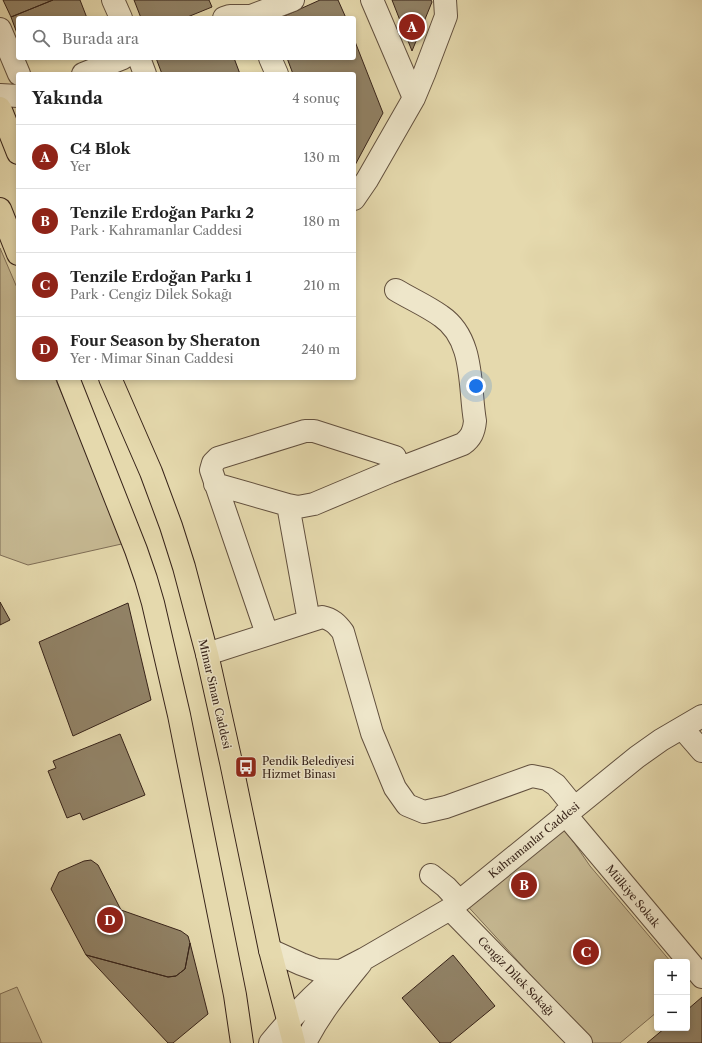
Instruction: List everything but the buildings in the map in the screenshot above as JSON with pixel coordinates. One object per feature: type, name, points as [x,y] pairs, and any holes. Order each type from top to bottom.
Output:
[{"type":"main road","points":[[0,108],[16,148]]},
{"type":"main road","points":[[0,209],[16,249]]},
{"type":"main road","points":[[69,380],[136,550],[150,591],[179,715],[235,995],[242,1043]]},
{"type":"main road","name":"Mimar Sinan Caddesi","points":[[111,380],[151,472],[184,567],[231,762],[270,950],[294,1043]]},
{"type":"street","points":[[113,0],[120,16]]},
{"type":"street","points":[[230,16],[293,0]]},
{"type":"street","points":[[372,0],[414,98]]},
{"type":"street","points":[[356,196],[367,180],[414,98],[446,16],[445,0]]},
{"type":"street","points":[[0,29],[17,72]]},
{"type":"street","points":[[88,72],[118,60]]},
{"type":"street","points":[[140,60],[145,72]]},
{"type":"street","points":[[271,60],[276,72]]},
{"type":"street","points":[[0,95],[16,96]]},
{"type":"street","points":[[215,484],[288,505],[298,506],[314,504],[462,444],[468,440],[472,434],[475,421],[467,357],[464,345],[451,324],[442,317],[396,290]]},
{"type":"street","points":[[267,634],[215,484],[211,470],[211,466],[215,460],[305,431],[314,431],[395,457]]},
{"type":"street","points":[[206,654],[309,621],[288,505]]},
{"type":"street","name":"Mülkiye Sokak","points":[[309,621],[322,616],[338,626],[343,632],[372,733],[395,788],[407,805],[424,812],[446,807],[532,776],[547,779],[556,785],[570,811],[702,977]]},
{"type":"street","name":"Kahramanlar Caddesi","points":[[340,971],[364,959],[455,905],[637,757],[661,740],[702,716]]},
{"type":"street","points":[[682,728],[702,751]]},
{"type":"street","name":"Cengiz Dilek Sokağı","points":[[431,875],[446,887],[455,905],[581,1043]]},
{"type":"street","points":[[270,950],[316,970],[340,971]]},
{"type":"street","points":[[305,1043],[317,1020],[329,1002],[364,959]]},
{"type":"street","points":[[270,1043],[289,1020],[315,993],[340,971]]},
{"type":"shaded area","points":[[0,248],[16,285],[16,380],[56,380],[126,543],[28,565],[0,555]]},
{"type":"shaded area","points":[[557,821],[590,866],[668,959],[654,959],[654,1015],[620,1043],[593,1043],[462,900]]},
{"type":"shaded area","points":[[17,987],[42,1043],[0,1043],[0,994]]},
{"type":"place","name":"C4 Blok","points":[[412,27]]},
{"type":"place","name":"Pendik Belediyesi Hizmet Binası","points":[[246,767]]},
{"type":"place","name":"Tenzile Erdoğan Parkı 2","points":[[524,885]]},
{"type":"place","name":"Four Season by Sheraton","points":[[110,920]]},
{"type":"place","name":"Tenzile Erdoğan Parkı 1","points":[[586,952]]}]
